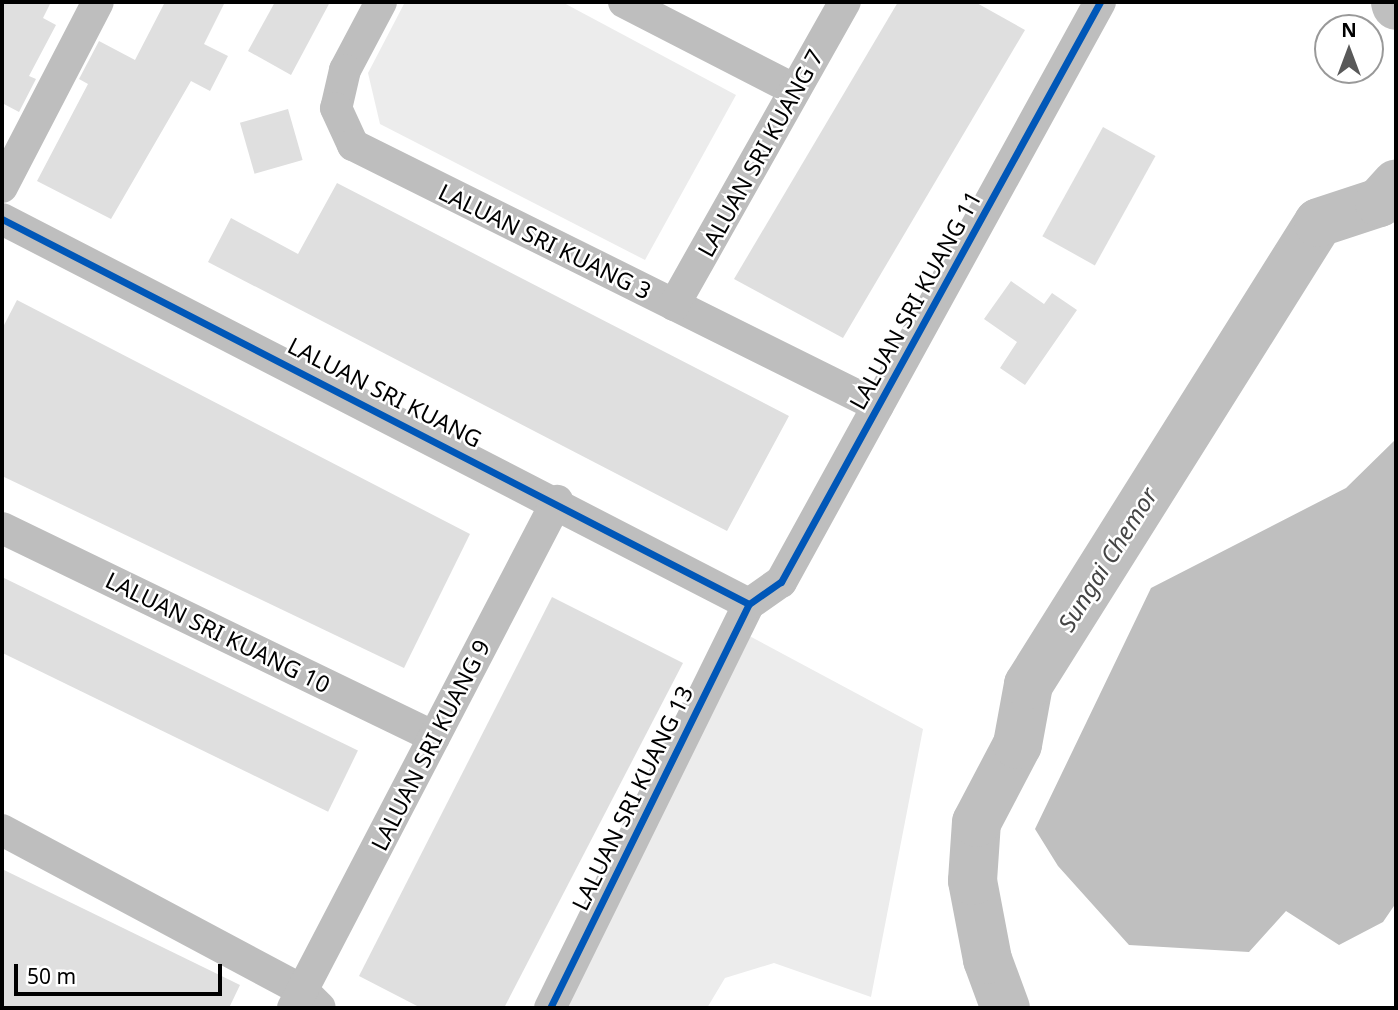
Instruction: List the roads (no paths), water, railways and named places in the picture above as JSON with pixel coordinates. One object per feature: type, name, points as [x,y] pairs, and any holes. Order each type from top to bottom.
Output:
[{"type":"street","points":[[2,187],[98,2]]},
{"type":"street","name":"LALUAN SRI KUANG 3","points":[[381,2],[345,70],[335,108],[354,145],[878,406]]},
{"type":"street","points":[[624,2],[795,90]]},
{"type":"street","name":"LALUAN SRI KUANG 7","points":[[674,304],[845,2]]},
{"type":"street","name":"LALUAN SRI KUANG 11","points":[[749,604],[781,582],[878,406],[1088,6]]},
{"type":"street","name":"LALUAN SRI KUANG","points":[[2,219],[557,501],[749,604]]},
{"type":"street","name":"LALUAN SRI KUANG 9","points":[[305,1002],[435,737],[557,501]]},
{"type":"street","name":"LALUAN SRI KUANG 10","points":[[2,528],[435,737]]},
{"type":"street","name":"LALUAN SRI KUANG 13","points":[[550,1008],[749,604]]},
{"type":"street","points":[[2,830],[305,1002]]},
{"type":"waterway","name":"Sungai Chemor","points":[[1005,1008],[987,959],[972,880],[976,822],[1017,744],[1028,684],[1318,222],[1379,202],[1396,183]]}]
